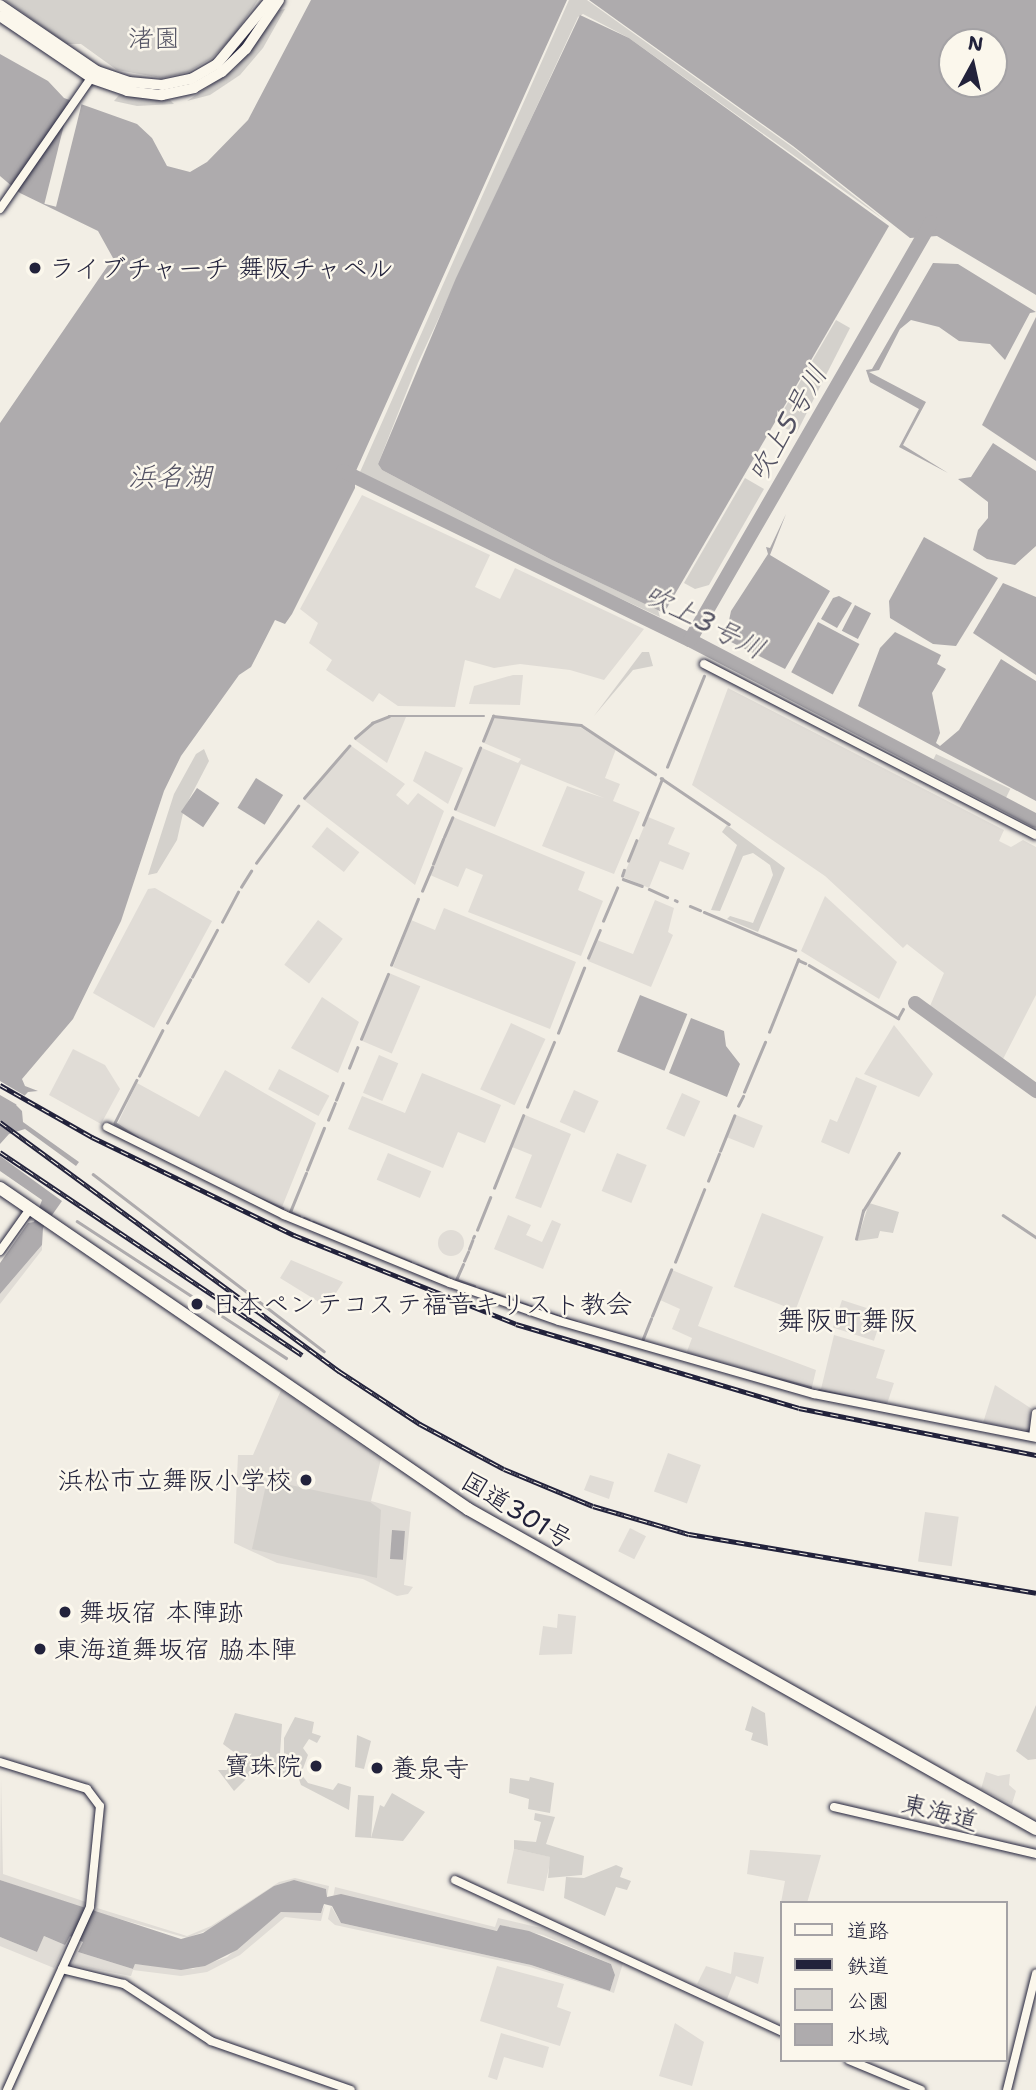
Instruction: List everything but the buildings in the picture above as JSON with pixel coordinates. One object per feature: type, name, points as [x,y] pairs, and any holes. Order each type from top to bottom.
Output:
[{"type":"highway","name":"国道301号","points":[[0,1188],[480,1516],[1036,1829]]},
{"type":"main road","points":[[175,88],[224,58],[270,0]]},
{"type":"main road","points":[[0,16],[91,77],[175,88],[204,83],[231,65],[279,0]]},
{"type":"main road","points":[[0,5],[91,77]]},
{"type":"street","points":[[0,209],[91,77]]},
{"type":"street","points":[[704,664],[1036,835]]},
{"type":"street","points":[[107,1127],[284,1214],[450,1283],[559,1321],[814,1394],[1035,1438],[1036,1413]]},
{"type":"street","points":[[0,1251],[33,1211]]},
{"type":"street","points":[[0,1762],[87,1789],[98,1799],[90,1907],[7,2090]]},
{"type":"street","name":"東海道","points":[[834,1807],[1036,1854]]},
{"type":"street","points":[[455,1880],[780,2031]]},
{"type":"street","points":[[62,1969],[124,1984],[211,2041],[351,2090]]},
{"type":"street","points":[[1007,2090],[1036,1974]]},
{"type":"street","points":[[854,2062],[921,2090]]},
{"type":"shaded area","points":[[362,495],[490,555],[475,587],[500,599],[515,568],[644,629],[604,680],[570,670],[520,664],[494,668],[465,660],[455,707],[398,706],[379,693],[373,702],[326,670],[332,660],[309,643],[318,623],[300,609]]},
{"type":"shaded area","points":[[513,675],[523,675],[520,705],[469,704],[474,686]]},
{"type":"shaded area","points":[[728,688],[1004,830],[999,841],[1011,847],[1023,840],[1036,847],[1036,995],[1003,1059],[930,1006],[944,973],[907,944],[903,948],[825,876],[692,785]]},
{"type":"shaded area","points":[[389,717],[406,717],[387,763],[355,740],[372,724]]},
{"type":"shaded area","points":[[494,717],[575,724],[616,749],[605,778],[620,784],[613,801],[640,812],[614,874],[542,846],[567,786],[604,798],[521,764],[495,827],[456,811],[482,748],[518,763],[521,759],[484,743]]},
{"type":"shaded area","points":[[350,745],[405,784],[396,795],[408,805],[418,793],[444,811],[415,885],[304,800]]},
{"type":"shaded area","points":[[425,751],[463,768],[448,804],[413,781]]},
{"type":"shaded area","points":[[453,817],[585,872],[578,890],[603,901],[581,956],[468,912],[483,875],[466,868],[458,887],[430,875]]},
{"type":"shaded area","points":[[648,817],[675,828],[668,844],[690,853],[683,870],[660,861],[649,888],[623,877]]},
{"type":"shaded area","points":[[327,827],[359,852],[344,872],[312,847]]},
{"type":"shaded area","points":[[155,888],[212,921],[154,1028],[93,993],[148,889]]},
{"type":"shaded area","points":[[825,896],[897,962],[879,999],[801,951]]},
{"type":"shaded area","points":[[655,900],[674,908],[668,932],[673,935],[651,987],[588,961],[597,940],[633,954]]},
{"type":"shaded area","points":[[444,908],[576,962],[550,1029],[393,967],[411,920],[435,930]]},
{"type":"shaded area","points":[[318,920],[343,939],[309,983],[284,965]]},
{"type":"shaded area","points":[[389,973],[420,986],[392,1053],[360,1040]]},
{"type":"shaded area","points":[[322,997],[359,1022],[338,1073],[291,1048]]},
{"type":"shaded area","points":[[511,1023],[545,1039],[515,1105],[480,1089]]},
{"type":"shaded area","points":[[894,1025],[933,1074],[919,1097],[864,1074]]},
{"type":"shaded area","points":[[73,1049],[105,1065],[120,1089],[101,1124],[49,1095]]},
{"type":"shaded area","points":[[379,1055],[398,1063],[382,1101],[363,1093]]},
{"type":"shaded area","points":[[279,1069],[329,1096],[319,1116],[268,1089]]},
{"type":"shaded area","points":[[225,1070],[316,1123],[282,1207],[117,1125],[137,1083],[199,1117]]},
{"type":"shaded area","points":[[422,1073],[501,1105],[485,1143],[458,1132],[443,1168],[348,1129],[362,1096],[405,1113]]},
{"type":"shaded area","points":[[856,1077],[877,1086],[849,1154],[821,1142],[830,1119],[837,1122]]},
{"type":"shaded area","points":[[574,1090],[599,1101],[584,1133],[560,1122]]},
{"type":"shaded area","points":[[682,1093],[700,1101],[684,1137],[666,1129]]},
{"type":"shaded area","points":[[525,1115],[571,1134],[541,1208],[515,1198],[532,1155],[512,1147]]},
{"type":"shaded area","points":[[736,1115],[763,1126],[754,1148],[727,1137]]},
{"type":"shaded area","points":[[388,1153],[431,1171],[420,1198],[377,1180]]},
{"type":"shaded area","points":[[617,1153],[647,1165],[631,1203],[602,1191]]},
{"type":"shaded area","points":[[762,1213],[824,1237],[795,1310],[734,1287]]},
{"type":"shaded area","points":[[508,1215],[531,1225],[526,1235],[542,1242],[552,1220],[561,1224],[543,1269],[494,1249]]},
{"type":"shaded area","points":[[451,1230],[460,1234],[464,1243],[460,1252],[451,1256],[442,1252],[438,1243],[442,1234]]},
{"type":"shaded area","points":[[42,1245],[42,1250],[0,1304],[0,1294]]},
{"type":"shaded area","points":[[291,1260],[343,1282],[327,1307],[280,1278]]},
{"type":"shaded area","points":[[672,1270],[713,1287],[698,1326],[816,1370],[812,1387],[686,1354],[692,1338],[672,1329],[680,1309],[660,1300]]},
{"type":"shaded area","points":[[842,1300],[883,1313],[874,1341],[833,1328]]},
{"type":"shaded area","points":[[834,1335],[885,1350],[876,1378],[894,1383],[887,1404],[821,1389]]},
{"type":"shaded area","points":[[995,1385],[1032,1409],[1030,1431],[983,1423]]},
{"type":"shaded area","name":"浜松市立舞阪小学校","points":[[281,1390],[381,1459],[371,1501],[411,1512],[404,1585],[413,1587],[408,1594],[397,1596],[363,1579],[277,1563],[234,1543],[238,1455],[253,1455]]},
{"type":"shaded area","points":[[668,1453],[701,1465],[687,1503],[654,1492]]},
{"type":"shaded area","points":[[590,1475],[614,1482],[609,1499],[584,1490]]},
{"type":"shaded area","points":[[925,1512],[959,1517],[952,1566],[918,1562]]},
{"type":"shaded area","points":[[630,1528],[646,1536],[634,1559],[618,1551]]},
{"type":"shaded area","points":[[558,1614],[576,1616],[572,1654],[539,1655],[543,1626],[557,1628]]},
{"type":"shaded area","points":[[986,1772],[998,1776],[1010,1774],[1009,1785],[1016,1791],[1012,1804],[981,1789]]},
{"type":"shaded area","points":[[1,1778],[3,1874],[86,1902],[83,1908],[0,1880]]},
{"type":"shaded area","points":[[514,1849],[551,1857],[544,1891],[507,1883]]},
{"type":"shaded area","points":[[750,1850],[821,1855],[808,1901],[781,1901],[785,1881],[747,1874]]},
{"type":"shaded area","points":[[295,1878],[329,1886],[327,1897],[326,1889],[290,1881],[213,1928],[187,1938],[95,1912],[97,1908],[187,1936],[211,1926],[279,1882]]},
{"type":"shaded area","points":[[335,1887],[495,1927],[498,1918],[545,1929],[623,1963],[614,1993],[530,1967],[335,1925],[328,1919],[331,1906],[341,1923],[531,1965],[610,1991],[615,1975],[611,1964],[543,1935],[500,1925],[498,1931],[333,1898]]},
{"type":"shaded area","points":[[325,1905],[321,1921],[285,1917],[240,1955],[207,1972],[181,1976],[133,1970],[131,1976],[72,1965],[78,1952],[133,1969],[135,1964],[193,1969],[227,1957],[281,1912],[321,1912]]},
{"type":"shaded area","points":[[44,1936],[65,1945],[54,1968],[0,1946],[0,1937],[37,1952]]},
{"type":"shaded area","points":[[734,1952],[764,1957],[758,1984],[736,1976],[727,1999],[697,1984],[706,1966],[731,1974]]},
{"type":"shaded area","points":[[497,1966],[564,1984],[557,2007],[571,2012],[560,2046],[480,2021]]},
{"type":"shaded area","points":[[675,2023],[704,2042],[692,2086],[659,2076]]},
{"type":"shaded area","points":[[501,2033],[549,2047],[543,2068],[504,2057],[497,2080],[488,2077]]},
{"type":"green space","name":"渚園","points":[[5,0],[258,0],[232,38],[212,58],[188,72],[162,78],[117,70],[81,44],[67,44]]},
{"type":"green space","points":[[569,0],[587,0],[795,149],[886,221],[629,38],[583,14],[578,17],[418,363],[378,464],[382,470],[552,560],[658,610],[660,617],[367,480],[360,472]]},
{"type":"green space","points":[[285,9],[263,48],[240,75],[210,95],[187,101],[235,69],[280,10]]},
{"type":"green space","points":[[119,95],[170,100],[174,104],[137,106],[114,101]]},
{"type":"green space","points":[[836,320],[850,328],[796,434],[776,423]]},
{"type":"green space","points":[[745,478],[764,489],[709,585],[695,589],[684,583]]},
{"type":"green space","points":[[642,652],[649,652],[653,666],[633,670],[594,716]]},
{"type":"green space","points":[[204,749],[209,761],[184,809],[177,840],[157,873],[148,875],[174,794],[196,754]]},
{"type":"green space","points":[[936,754],[1010,789],[1006,799],[931,764]]},
{"type":"green space","points":[[727,825],[785,868],[758,932],[727,919],[730,916],[753,923],[773,875],[770,865],[753,853],[743,856],[720,911],[711,910],[737,845],[722,832]]},
{"type":"green space","points":[[932,1007],[1036,1083],[1036,1088],[929,1011]]},
{"type":"green space","points":[[869,1203],[899,1212],[893,1233],[880,1231],[878,1238],[857,1241]]},
{"type":"green space","points":[[267,1480],[370,1502],[381,1510],[377,1578],[252,1549]]},
{"type":"green space","points":[[1036,1705],[1036,1759],[1028,1760],[1016,1751]]},
{"type":"green space","points":[[752,1706],[765,1713],[768,1746],[751,1740],[753,1733],[745,1730]]},
{"type":"green space","points":[[235,1713],[282,1724],[280,1754],[290,1762],[290,1771],[279,1776],[253,1772],[234,1791],[218,1770],[227,1770],[235,1753],[223,1744]]},
{"type":"green space","points":[[295,1717],[314,1722],[312,1733],[321,1736],[317,1743],[309,1739],[303,1748],[308,1755],[301,1774],[308,1783],[333,1790],[338,1783],[351,1787],[349,1810],[301,1785],[292,1759],[284,1754],[284,1738]]},
{"type":"green space","points":[[357,1735],[371,1741],[364,1769],[355,1767]]},
{"type":"green space","points":[[530,1777],[554,1783],[550,1813],[528,1809],[529,1799],[509,1793],[510,1778],[529,1781]]},
{"type":"green space","points":[[392,1793],[425,1812],[403,1841],[371,1838],[380,1805],[384,1807]]},
{"type":"green space","points":[[358,1795],[374,1796],[371,1838],[355,1837]]},
{"type":"green space","points":[[535,1813],[555,1817],[546,1844],[584,1856],[582,1875],[548,1878],[550,1857],[514,1849],[514,1840],[536,1842],[541,1822],[534,1820]]},
{"type":"green space","points":[[616,1865],[623,1868],[620,1877],[631,1881],[627,1890],[616,1887],[605,1916],[564,1898],[566,1877],[584,1878]]},
{"type":"water","name":"浜名湖","points":[[311,0],[567,0],[355,473],[355,488],[292,614],[285,624],[275,620],[251,667],[239,675],[181,756],[164,791],[121,921],[73,1019],[22,1079],[25,1086],[38,1091],[28,1092],[16,1105],[22,1111],[23,1122],[79,1162],[76,1166],[25,1129],[9,1134],[0,1144],[0,423],[113,258],[98,231],[20,193],[0,176],[0,54],[48,81],[64,98],[137,124],[152,138],[167,166],[190,172],[207,162],[248,120]]},
{"type":"water","points":[[589,0],[1036,0],[1036,295],[937,236],[910,238],[793,146]]},
{"type":"water","points":[[580,15],[629,38],[889,226],[664,613],[552,560],[382,470],[378,464],[456,278]]},
{"type":"water","points":[[933,263],[958,264],[1036,312],[1030,313],[1005,360],[990,344],[959,341],[939,327],[911,320],[900,329],[879,370],[869,372],[926,402],[903,445],[948,473],[899,447],[919,409],[870,382],[866,370],[872,369]]},
{"type":"water","points":[[1036,317],[1036,461],[982,425]]},
{"type":"water","points":[[993,443],[1036,471],[1036,546],[1015,565],[987,559],[973,550],[978,530],[988,518],[988,502],[958,479],[971,477]]},
{"type":"water","points":[[786,514],[770,555],[830,591],[785,669],[725,639],[731,611],[768,554],[766,547],[770,548]]},
{"type":"water","points":[[924,537],[998,578],[956,646],[933,644],[890,618],[889,601]]},
{"type":"water","points":[[1003,583],[1036,597],[1036,675],[973,633]]},
{"type":"water","points":[[839,596],[852,603],[837,628],[821,619],[833,598]]},
{"type":"water","points":[[855,605],[871,613],[858,639],[842,631]]},
{"type":"water","points":[[818,622],[859,644],[833,694],[791,672]]},
{"type":"water","points":[[895,632],[941,655],[937,664],[946,669],[932,693],[940,733],[936,743],[940,746],[959,730],[1001,659],[1036,681],[1036,801],[858,706],[880,648]]},
{"type":"water","points":[[256,778],[283,795],[265,825],[237,808]]},
{"type":"water","points":[[197,788],[219,803],[203,827],[181,812]]},
{"type":"water","points":[[640,995],[687,1014],[664,1071],[617,1052]]},
{"type":"water","points":[[691,1018],[724,1031],[726,1046],[740,1064],[727,1097],[669,1073]]},
{"type":"water","points":[[0,1156],[62,1201],[43,1228],[42,1245],[0,1294],[0,1263],[28,1223],[34,1222],[42,1200],[0,1171]]},
{"type":"water","points":[[392,1530],[405,1531],[403,1560],[390,1559]]},
{"type":"water","points":[[0,1880],[181,1939],[203,1933],[274,1886],[294,1880],[326,1889],[327,1897],[341,1894],[497,1931],[500,1925],[529,1931],[611,1964],[615,1975],[610,1991],[531,1965],[341,1923],[332,1906],[324,1904],[321,1913],[281,1912],[237,1950],[205,1966],[181,1970],[135,1964],[133,1969],[78,1952],[83,1942],[70,1936],[65,1945],[44,1936],[37,1952],[0,1937]]},
{"type":"pier","points":[[71,97],[83,100],[56,207],[44,204]]},
{"type":"pier","points":[[0,1081],[27,1097],[20,1105],[26,1110],[0,1095]]},
{"type":"waterway","name":"吹上5号川","points":[[690,640],[931,223]]},
{"type":"waterway","name":"吹上5号川","points":[[343,471],[690,640],[1036,821]]},
{"type":"waterway","name":"吹上3号川","points":[[654,627],[656,623]]},
{"type":"waterway","name":"吹上3号川","points":[[712,657],[714,652]]},
{"type":"waterway","points":[[667,767],[704,676]]},
{"type":"waterway","points":[[355,738],[372,723],[389,716],[484,716]]},
{"type":"waterway","points":[[493,716],[581,725],[655,774]]},
{"type":"waterway","points":[[483,741],[493,716]]},
{"type":"waterway","points":[[304,798],[349,746]]},
{"type":"waterway","points":[[455,809],[480,748]]},
{"type":"waterway","points":[[661,778],[729,824]]},
{"type":"waterway","points":[[643,825],[662,779]]},
{"type":"waterway","points":[[256,863],[298,806]]},
{"type":"waterway","points":[[444,837],[452,818]]},
{"type":"waterway","points":[[433,864],[443,839]]},
{"type":"waterway","points":[[628,861],[636,841]]},
{"type":"waterway","points":[[422,891],[432,867]]},
{"type":"waterway","points":[[622,876],[624,870]]},
{"type":"waterway","points":[[241,887],[251,871]]},
{"type":"waterway","points":[[623,879],[642,886]]},
{"type":"waterway","points":[[603,921],[617,888]]},
{"type":"waterway","points":[[649,889],[667,897]]},
{"type":"waterway","points":[[222,922],[238,892]]},
{"type":"waterway","points":[[391,965],[418,899]]},
{"type":"waterway","points":[[690,906],[700,910]]},
{"type":"waterway","points":[[704,912],[795,950]]},
{"type":"waterway","points":[[192,977],[217,930]]},
{"type":"waterway","points":[[588,958],[600,930]]},
{"type":"waterway","points":[[769,1032],[798,960],[805,963]]},
{"type":"waterway","points":[[809,965],[898,1018],[903,1009]]},
{"type":"waterway","points":[[558,1033],[584,968]]},
{"type":"waterway","points":[[361,1039],[388,974]]},
{"type":"waterway","points":[[167,1023],[190,980]]},
{"type":"waterway","points":[[915,1003],[1036,1091]]},
{"type":"waterway","points":[[139,1076],[162,1031]]},
{"type":"waterway","points":[[527,1107],[554,1042]]},
{"type":"waterway","points":[[744,1092],[765,1042]]},
{"type":"waterway","points":[[349,1068],[357,1048]]},
{"type":"waterway","points":[[137,1080],[115,1123],[138,1138]]},
{"type":"waterway","points":[[336,1100],[343,1083]]},
{"type":"waterway","points":[[738,1106],[743,1096]]},
{"type":"waterway","points":[[328,1120],[335,1103]]},
{"type":"waterway","points":[[494,1188],[523,1116]]},
{"type":"waterway","points":[[720,1151],[734,1116]]},
{"type":"waterway","points":[[307,1170],[324,1128]]},
{"type":"waterway","points":[[856,1239],[863,1211],[899,1153]]},
{"type":"waterway","points":[[708,1181],[719,1154]]},
{"type":"waterway","points":[[290,1212],[306,1173]]},
{"type":"waterway","points":[[93,1174],[324,1351]]},
{"type":"waterway","points":[[675,1262],[704,1190]]},
{"type":"waterway","points":[[252,1195],[282,1208]]},
{"type":"waterway","points":[[477,1230],[490,1197]]},
{"type":"waterway","points":[[290,1212],[299,1216]]},
{"type":"waterway","points":[[1003,1215],[1036,1237]]},
{"type":"waterway","points":[[304,1218],[309,1220]]},
{"type":"waterway","points":[[77,1221],[286,1358]]},
{"type":"waterway","points":[[313,1222],[410,1262]]},
{"type":"waterway","points":[[469,1249],[472,1241]]},
{"type":"waterway","points":[[464,1261],[468,1252]]},
{"type":"waterway","points":[[456,1280],[463,1264]]},
{"type":"waterway","points":[[417,1265],[446,1276]]},
{"type":"waterway","points":[[652,1316],[671,1270]]},
{"type":"waterway","points":[[457,1280],[474,1286]]},
{"type":"waterway","points":[[479,1289],[485,1291]]},
{"type":"waterway","points":[[493,1293],[504,1297]]},
{"type":"waterway","points":[[507,1298],[517,1302]]},
{"type":"waterway","points":[[520,1303],[527,1305]]},
{"type":"waterway","points":[[530,1306],[542,1310]]},
{"type":"waterway","points":[[544,1311],[549,1313]]},
{"type":"waterway","points":[[552,1314],[576,1322]]},
{"type":"waterway","points":[[642,1341],[651,1319]]},
{"type":"waterway","points":[[752,1372],[810,1387]]},
{"type":"waterway","points":[[819,1390],[874,1402]]},
{"type":"railway","points":[[0,1085],[92,1137],[294,1235],[516,1324],[799,1408],[1036,1455]]},
{"type":"railway","points":[[0,1122],[339,1371],[420,1424],[504,1469],[593,1506],[689,1534],[1036,1593]]},
{"type":"railway","points":[[0,1152],[302,1355]]},
{"type":"place","name":"ライブチャーチ 舞阪チャペル","points":[[35,268]]},
{"type":"place","name":"日本ペンテコステ福音キリスト教会","points":[[197,1304]]},
{"type":"place","name":"浜松市立舞阪小学校","points":[[306,1480]]},
{"type":"place","name":"舞坂宿 本陣跡","points":[[65,1612]]},
{"type":"place","name":"東海道舞坂宿 脇本陣","points":[[40,1649]]},
{"type":"place","name":"寶珠院","points":[[316,1766]]},
{"type":"place","name":"養泉寺","points":[[377,1768]]},
{"type":"district","name":"舞阪町舞阪","points":[[847,1320]]}]
